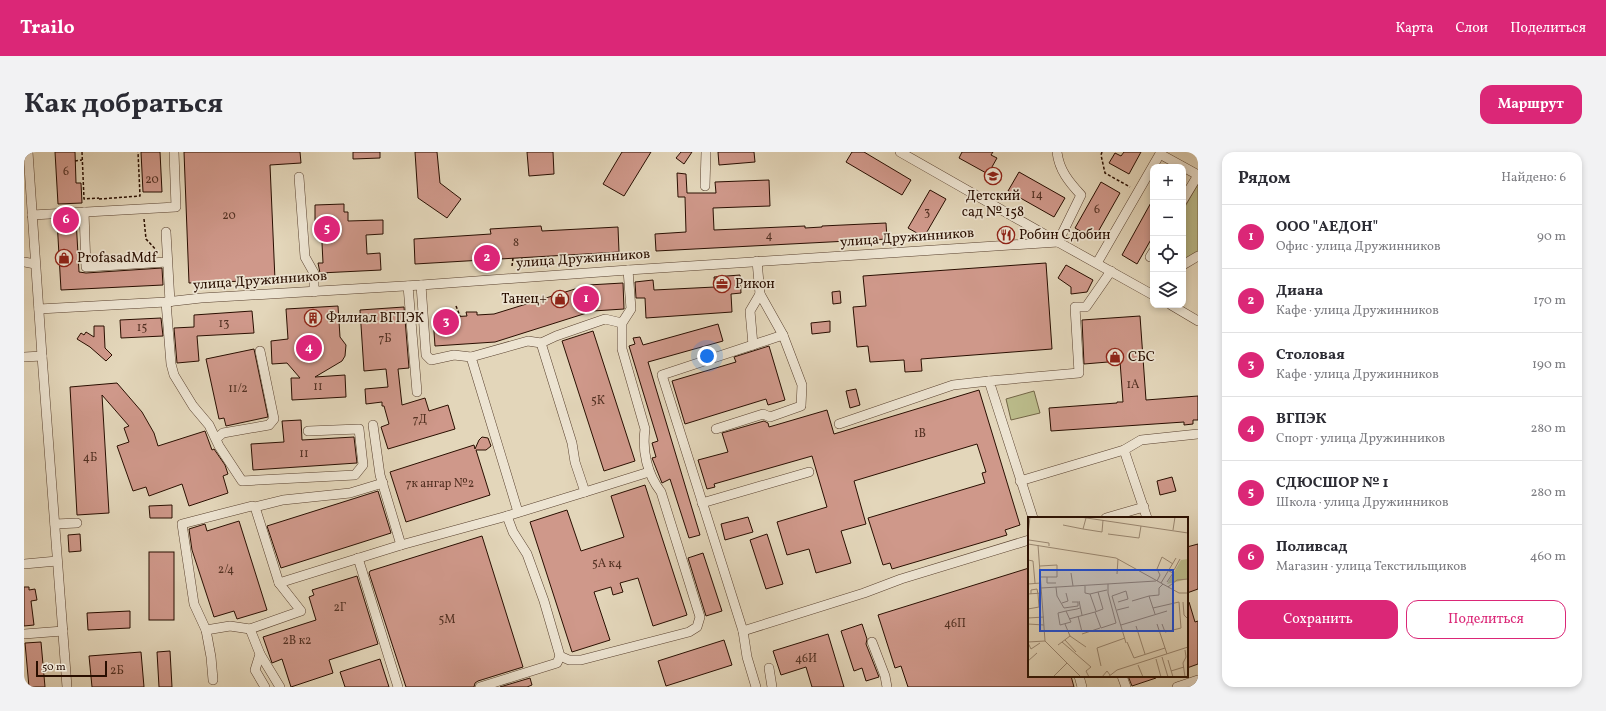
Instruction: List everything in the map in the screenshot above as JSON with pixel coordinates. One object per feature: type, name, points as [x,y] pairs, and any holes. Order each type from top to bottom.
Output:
[{"type":"street","points":[[28,152],[67,687]]},
{"type":"street","points":[[32,214],[88,208],[144,208],[176,206],[174,152]]},
{"type":"street","points":[[705,186],[706,152]]},
{"type":"street","points":[[900,152],[1150,293]]},
{"type":"street","points":[[1057,152],[1058,163],[1069,183],[1081,195],[1058,242]]},
{"type":"street","points":[[1097,263],[1161,153],[1198,175],[1186,195]]},
{"type":"street","points":[[299,177],[305,257],[314,273],[314,292]]},
{"type":"street","points":[[88,208],[86,267],[168,262]]},
{"type":"street","points":[[166,232],[171,364],[174,376],[193,406],[209,425],[217,438],[219,446],[242,481],[355,475],[363,466],[359,429],[308,431]]},
{"type":"street","name":"улица Дружинников","points":[[39,309],[168,302],[201,298],[408,286],[757,261],[1058,242]]},
{"type":"street","points":[[1186,263],[1198,256]]},
{"type":"street","points":[[716,429],[763,414],[770,417],[801,406],[802,385],[783,335],[760,294],[757,261]]},
{"type":"street","points":[[24,262],[36,264]]},
{"type":"street","points":[[560,656],[569,660],[581,660],[689,632],[697,627],[700,618],[661,492],[654,483],[649,472],[643,442],[645,429],[622,349],[622,323],[631,309],[628,270]]},
{"type":"street","points":[[839,424],[953,385],[1079,373],[1075,307],[1086,306],[1112,271]]},
{"type":"street","points":[[421,285],[425,316],[426,355],[431,360],[454,355],[471,357],[528,341],[541,342],[605,319],[622,323]]},
{"type":"street","points":[[408,286],[417,392]]},
{"type":"street","points":[[753,345],[750,311],[760,294]]},
{"type":"street","points":[[1176,308],[1198,321]]},
{"type":"street","points":[[756,687],[747,657],[744,631],[702,504],[662,374],[783,335]]},
{"type":"street","points":[[541,342],[572,442],[575,462],[585,492]]},
{"type":"street","points":[[217,438],[223,433],[269,425],[274,419],[260,352]]},
{"type":"street","points":[[24,357],[42,356]]},
{"type":"street","points":[[471,357],[518,512]]},
{"type":"street","points":[[989,381],[1033,517]]},
{"type":"street","points":[[373,425],[380,475],[401,545]]},
{"type":"street","points":[[1020,481],[1124,450],[1141,440],[1198,434]]},
{"type":"street","points":[[1124,450],[1148,517]]},
{"type":"street","points":[[279,583],[401,545],[508,516],[649,472]]},
{"type":"street","points":[[702,504],[810,472]]},
{"type":"street","points":[[213,680],[211,657],[206,630],[194,604],[182,524],[252,506],[255,507],[283,500],[350,493],[383,483]]},
{"type":"street","points":[[206,630],[230,626],[250,629],[301,611],[279,583],[255,507]]},
{"type":"street","points":[[1109,517],[1144,507]]},
{"type":"street","points":[[480,687],[557,663],[560,656],[544,601],[527,554],[512,532],[508,516]]},
{"type":"street","points":[[54,524],[78,523]]},
{"type":"street","points":[[744,631],[864,593],[901,579],[1028,540]]},
{"type":"street","points":[[358,558],[398,687]]},
{"type":"street","points":[[24,564],[58,561]]},
{"type":"street","points":[[250,629],[260,654],[280,687]]},
{"type":"street","points":[[24,634],[63,631]]},
{"type":"street","points":[[872,642],[885,676],[887,687]]},
{"type":"street","points":[[260,654],[255,670],[265,687]]},
{"type":"street","points":[[769,668],[772,687]]},
{"type":"street","points":[[1078,677],[1082,687]]},
{"type":"street","points":[[1122,677],[1126,687]]},
{"type":"street","points":[[1177,687],[1198,680]]},
{"type":"path","points":[[82,152],[82,185],[84,199],[140,196],[138,153],[141,153]]},
{"type":"path","points":[[1102,152],[1101,156],[1105,173],[1138,192]]},
{"type":"path","points":[[75,161],[82,160]]},
{"type":"path","points":[[144,208],[146,239],[168,262]]},
{"type":"path","points":[[512,266],[513,258]]},
{"type":"path","points":[[521,266],[522,258]]},
{"type":"path","points":[[479,260],[479,269]]},
{"type":"path","points":[[325,280],[327,272]]},
{"type":"path","points":[[456,306],[460,316]]},
{"type":"green space","points":[[1198,184],[1198,257],[1186,265],[1186,236],[1186,205]]},
{"type":"green space","points":[[1034,391],[1040,413],[1011,420],[1006,399]]},
{"type":"building","points":[[55,152],[75,152],[76,183],[81,183],[82,203],[58,204]]},
{"type":"building","points":[[141,152],[160,152],[162,192],[143,192]]},
{"type":"building","points":[[184,152],[300,152],[301,163],[270,165],[275,280],[189,283]]},
{"type":"building","points":[[353,152],[380,152],[380,158],[353,159]]},
{"type":"building","points":[[415,152],[437,152],[440,183],[461,199],[447,218],[418,198]]},
{"type":"building","points":[[527,152],[553,152],[554,174],[529,176]]},
{"type":"building","points":[[622,152],[651,152],[624,196],[603,184]]},
{"type":"building","points":[[681,152],[692,152],[684,164],[676,158]]},
{"type":"building","points":[[718,152],[754,152],[755,162],[719,165]]},
{"type":"building","points":[[852,152],[864,152],[911,180],[902,195],[846,162]]},
{"type":"building","points":[[962,152],[993,152],[991,155],[997,158],[988,174],[959,158]]},
{"type":"building","points":[[1124,152],[1141,152],[1129,174],[1109,163],[1115,153],[1121,156]]},
{"type":"building","points":[[1019,172],[1065,198],[1054,217],[1008,191]]},
{"type":"building","points":[[677,173],[686,174],[687,193],[716,193],[715,182],[769,180],[770,206],[713,208],[714,230],[805,226],[805,228],[886,223],[887,239],[656,251],[655,234],[686,232],[685,197],[678,197]]},
{"type":"building","points":[[1101,182],[1120,193],[1094,239],[1075,228]]},
{"type":"building","points":[[930,190],[946,199],[924,237],[908,228]]},
{"type":"building","points":[[344,204],[344,212],[348,212],[348,221],[383,220],[383,234],[366,235],[367,254],[380,253],[381,270],[320,273],[318,263],[323,263],[321,223],[315,224],[315,205]]},
{"type":"building","points":[[1150,204],[1150,241],[1137,264],[1122,255]]},
{"type":"building","points":[[76,219],[79,272],[86,273],[162,268],[163,285],[61,290],[57,220]]},
{"type":"building","points":[[541,226],[542,231],[618,227],[619,252],[415,264],[414,239],[491,234],[490,229]]},
{"type":"building","points":[[1046,263],[1052,349],[921,359],[922,371],[905,372],[904,360],[870,362],[868,346],[857,347],[853,307],[866,306],[863,276]]},
{"type":"building","points":[[1066,265],[1093,280],[1087,292],[1071,294],[1071,287],[1058,278]]},
{"type":"building","points":[[740,275],[741,293],[731,294],[732,312],[646,318],[645,298],[636,298],[635,282],[653,280],[654,290],[715,287],[714,277]]},
{"type":"building","points":[[623,283],[624,309],[593,311],[495,342],[435,346],[433,318],[467,316],[466,312],[477,312],[477,315],[494,314],[588,285]]},
{"type":"building","points":[[840,291],[841,303],[833,304],[832,292]]},
{"type":"building","points":[[338,306],[340,337],[346,345],[345,356],[342,361],[315,377],[345,375],[346,397],[292,400],[291,378],[300,378],[287,363],[272,364],[271,341],[288,339],[286,309]]},
{"type":"building","points":[[404,307],[409,368],[398,369],[402,405],[425,398],[429,411],[448,405],[455,429],[388,449],[381,427],[389,424],[384,406],[382,406],[382,402],[366,404],[365,389],[388,387],[386,369],[364,371],[360,310]]},
{"type":"building","points":[[252,311],[254,333],[197,336],[199,361],[177,363],[174,328],[194,327],[194,315]]},
{"type":"building","points":[[1140,316],[1146,400],[1198,396],[1198,420],[1193,420],[1193,424],[1184,425],[1184,422],[1051,431],[1049,408],[1123,402],[1120,361],[1084,364],[1082,320]]},
{"type":"building","points":[[161,318],[163,336],[121,338],[120,320]]},
{"type":"building","points":[[830,321],[830,332],[812,334],[811,323]]},
{"type":"building","points":[[718,324],[723,341],[648,362],[700,535],[689,538],[670,479],[662,483],[652,458],[656,457],[652,443],[658,441],[629,346],[635,344],[633,338],[640,337],[643,345]]},
{"type":"building","points":[[94,326],[104,326],[105,348],[112,355],[106,361],[90,347],[77,339],[81,333],[84,335],[86,332],[94,337]]},
{"type":"building","points":[[593,331],[635,461],[604,471],[562,341]]},
{"type":"building","points":[[769,346],[785,400],[768,405],[766,399],[685,424],[672,381],[736,362],[734,357]]},
{"type":"building","points":[[254,349],[268,417],[226,426],[224,418],[219,419],[206,359]]},
{"type":"building","points":[[117,383],[142,412],[154,433],[158,446],[205,431],[212,450],[214,449],[225,465],[228,474],[223,476],[228,493],[189,506],[182,484],[149,496],[146,487],[133,491],[117,446],[129,442],[124,428],[129,426],[102,395],[109,513],[77,515],[70,387]]},
{"type":"building","points":[[856,389],[860,405],[850,408],[846,391]]},
{"type":"building","points":[[979,390],[1020,525],[1005,530],[1007,535],[892,569],[890,563],[883,565],[868,518],[985,483],[982,473],[986,472],[977,444],[854,481],[866,524],[841,531],[851,563],[816,573],[809,549],[787,555],[777,522],[827,507],[812,456],[714,484],[715,487],[707,489],[698,460],[728,452],[722,433],[764,421],[768,423],[769,427],[827,410],[834,434]]},
{"type":"building","points":[[301,420],[302,440],[354,437],[357,463],[253,470],[251,444],[284,442],[282,421]]},
{"type":"building","points":[[482,437],[488,438],[491,446],[486,450],[476,450],[490,495],[406,522],[390,472],[474,445],[475,449]]},
{"type":"building","points":[[1172,477],[1176,491],[1160,495],[1157,481]]},
{"type":"building","points":[[645,485],[687,615],[653,626],[638,578],[620,583],[623,592],[613,595],[611,587],[594,592],[610,640],[572,652],[530,522],[567,510],[581,551],[624,537],[611,496]]},
{"type":"building","points":[[378,491],[391,533],[281,568],[267,526]]},
{"type":"building","points":[[172,505],[172,518],[150,518],[149,506]]},
{"type":"building","points":[[748,517],[753,532],[725,540],[721,524]]},
{"type":"building","points":[[239,521],[267,610],[237,619],[234,611],[214,617],[192,550],[189,529],[205,524],[207,531]]},
{"type":"building","points":[[80,534],[81,551],[69,552],[68,535]]},
{"type":"building","points":[[767,534],[783,584],[766,589],[750,540]]},
{"type":"building","points":[[482,536],[523,667],[478,681],[475,683],[474,687],[406,687],[369,573],[370,571]]},
{"type":"building","points":[[1198,544],[1198,589],[1188,593],[1188,547]]},
{"type":"building","points":[[149,552],[174,552],[174,620],[149,620]]},
{"type":"building","points":[[703,553],[722,611],[706,616],[688,558]]},
{"type":"building","points":[[1028,568],[1028,677],[1071,677],[1074,687],[908,687],[901,666],[895,668],[878,615]]},
{"type":"building","points":[[357,576],[378,644],[329,660],[333,673],[291,687],[282,659],[272,663],[263,637],[316,620],[309,597],[314,595],[312,590]]},
{"type":"building","points":[[24,587],[29,587],[29,590],[35,589],[37,600],[31,601],[34,625],[24,626]]},
{"type":"building","points":[[1188,602],[1195,622],[1198,621],[1198,664],[1188,668]]},
{"type":"building","points":[[130,611],[130,628],[88,630],[87,613]]},
{"type":"building","points":[[862,624],[867,639],[866,644],[879,677],[866,681],[862,668],[854,671],[841,631]]},
{"type":"building","points":[[828,634],[844,687],[812,687],[806,667],[781,675],[773,651]]},
{"type":"building","points":[[724,640],[732,665],[666,686],[658,661]]},
{"type":"building","points":[[41,642],[45,687],[29,687],[25,643]]},
{"type":"building","points":[[170,651],[172,687],[159,687],[157,652]]},
{"type":"building","points":[[141,652],[144,687],[92,687],[89,656]]},
{"type":"building","points":[[380,659],[389,687],[345,687],[340,672]]},
{"type":"building","points":[[1128,677],[1156,677],[1156,678],[1132,686]]},
{"type":"building","points":[[530,678],[532,685],[527,687],[500,687]]},
{"type":"place","name":"Детский сад № 158","points":[[993,176]]},
{"type":"place","name":"Поливсад","points":[[66,220]]},
{"type":"place","name":"СДЮСШОР № 1","points":[[327,229]]},
{"type":"place","name":"Робин Сдобин","points":[[1006,235]]},
{"type":"place","name":"ProfasadMdf","points":[[64,258]]},
{"type":"place","name":"Диана","points":[[487,258]]},
{"type":"place","name":"Рикон","points":[[722,284]]},
{"type":"place","name":"Танец+","points":[[560,299]]},
{"type":"place","name":"ООО \"АЕДОН\"","points":[[586,299]]},
{"type":"place","name":"Филиал ВГПЭК","points":[[313,318]]},
{"type":"place","name":"Столовая","points":[[446,322]]},
{"type":"place","name":"ВГПЭК","points":[[309,348]]},
{"type":"place","name":"СБС","points":[[1115,357]]}]
